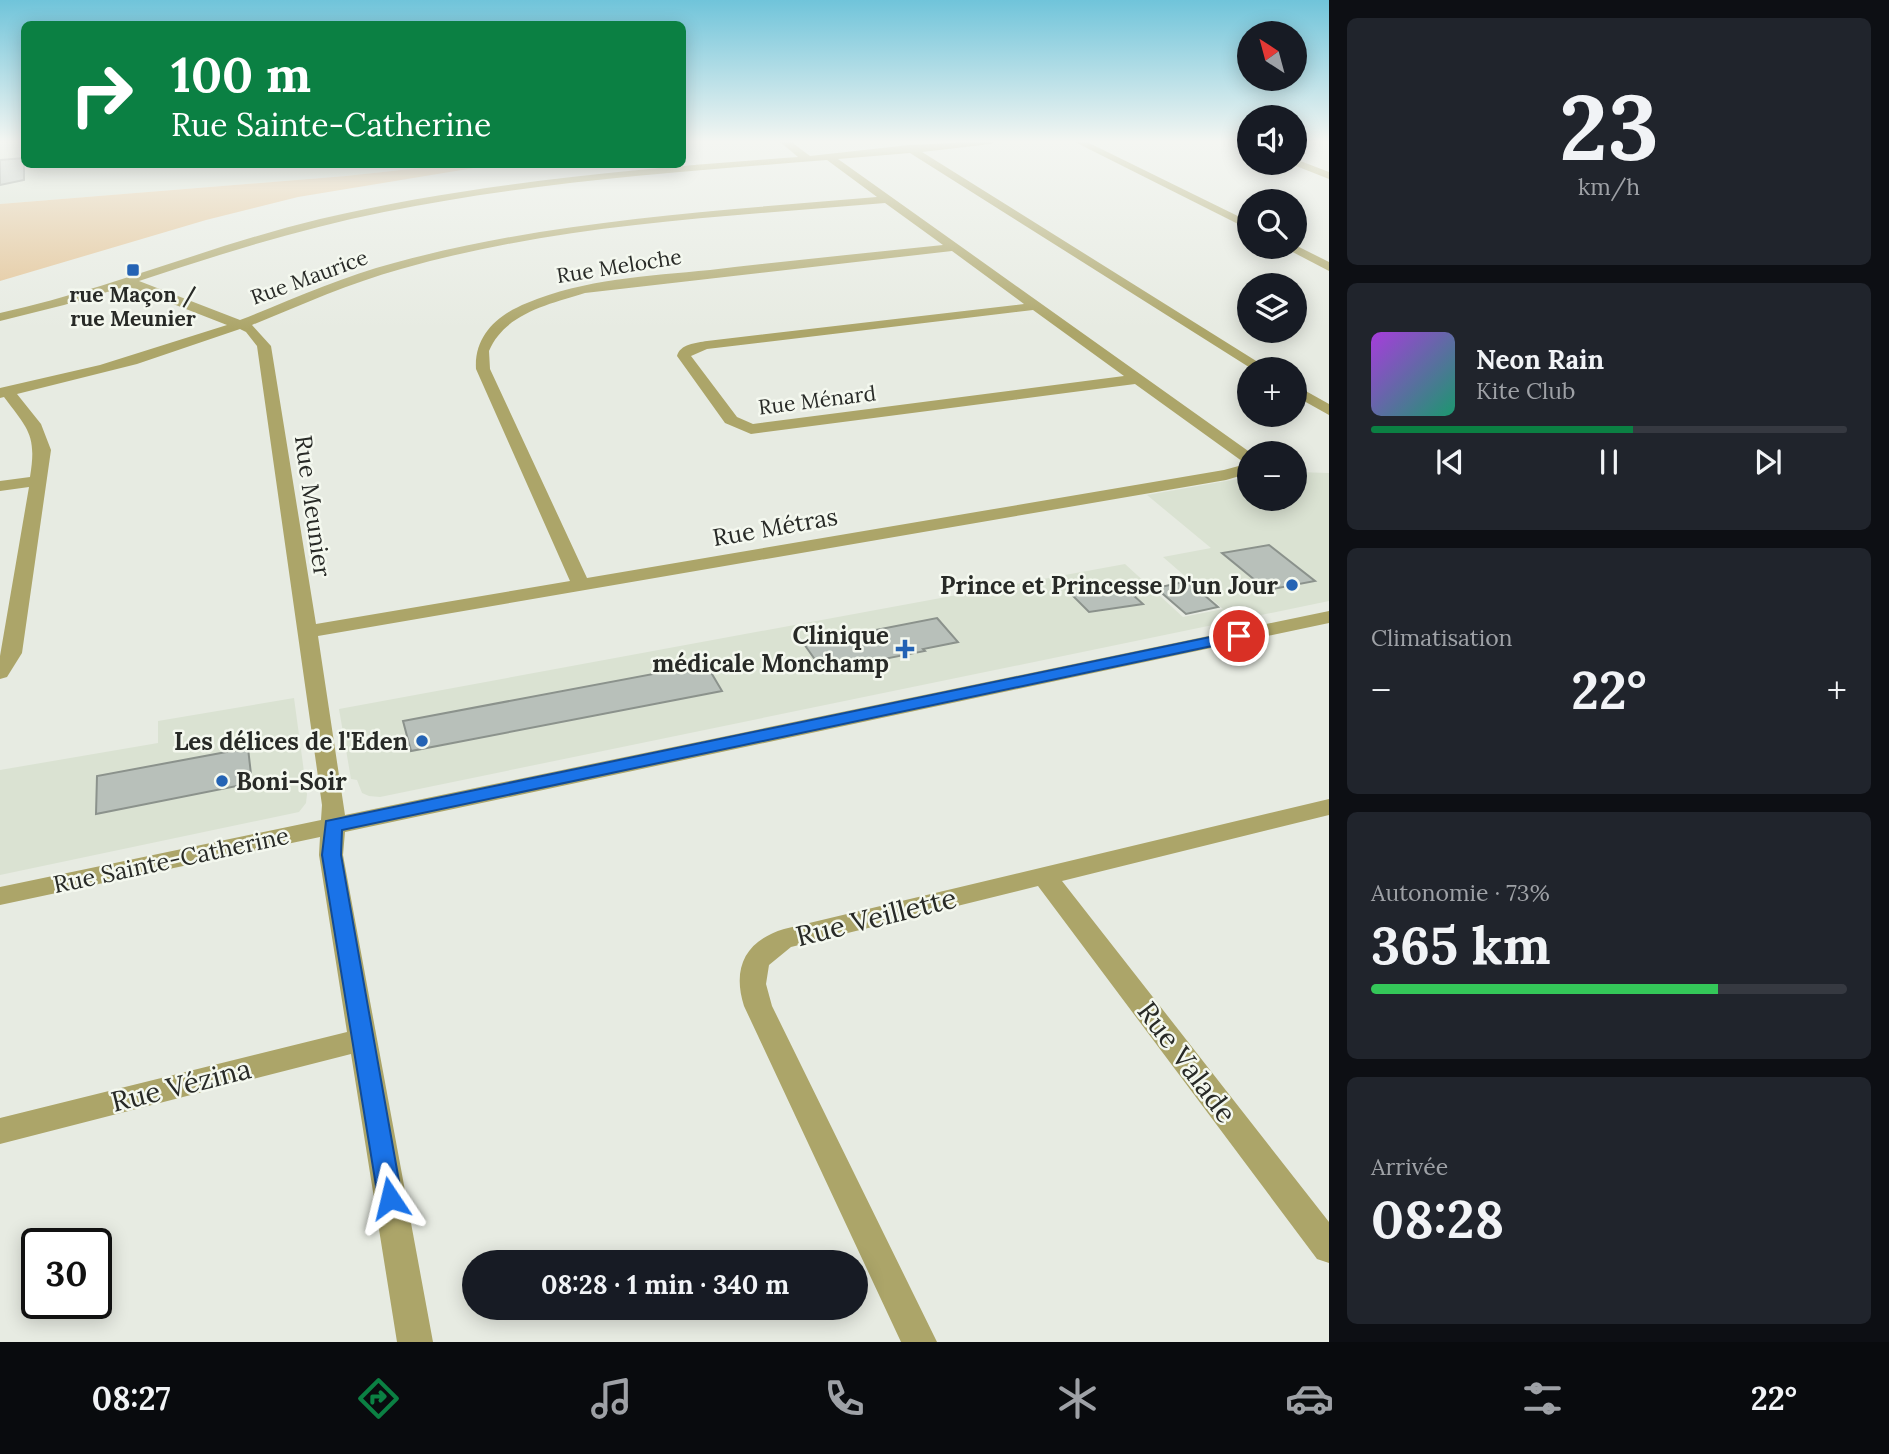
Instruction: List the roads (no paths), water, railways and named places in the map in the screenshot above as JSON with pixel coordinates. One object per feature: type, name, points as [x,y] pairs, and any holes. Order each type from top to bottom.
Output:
[{"type":"street","points":[[0,317],[43,308],[232,247],[339,218],[415,204]]},
{"type":"street","name":"Rue Maurice","points":[[4,392],[115,365],[240,324],[327,289],[387,269],[506,240],[611,225],[839,204]]},
{"type":"street","points":[[894,204],[1237,451]]},
{"type":"street","points":[[999,204],[1243,357]]},
{"type":"street","points":[[1203,204],[1237,220]]},
{"type":"street","name":"Rue Meloche","points":[[581,585],[483,369],[482,351],[496,328],[530,306],[598,286],[955,247]]},
{"type":"street","points":[[1307,256],[1329,267]]},
{"type":"street","name":"Rue Meunier","points":[[129,282],[240,324],[258,335],[264,346],[333,797],[331,855],[415,1342]]},
{"type":"street","name":"Rue Ménard","points":[[1037,306],[707,345],[692,348],[684,356],[730,420],[751,429],[1138,379]]},
{"type":"street","points":[[0,673],[12,653],[42,463],[41,441],[33,424],[4,392]]},
{"type":"street","points":[[1307,397],[1329,410]]},
{"type":"street","name":"Rue Métras","points":[[307,632],[1237,473]]},
{"type":"street","points":[[0,486],[38,481]]},
{"type":"street","name":"Rue Sainte-Catherine","points":[[0,897],[1329,617]]},
{"type":"street","name":"Rue Veillette","points":[[919,1342],[758,1006],[751,988],[751,975],[761,954],[783,939],[1326,811]]},
{"type":"street","name":"Rue Valade","points":[[1044,876],[1329,1248]]},
{"type":"street","name":"Rue Vézina","points":[[0,1131],[362,1040]]},
{"type":"place","name":"rue Maçon / rue Meunier","points":[[133,270]]},
{"type":"place","name":"Prince et Princesse D'un Jour","points":[[1292,585]]},
{"type":"place","name":"Clinique médicale Monchamp","points":[[905,649]]},
{"type":"place","name":"Les délices de l'Eden","points":[[422,741]]},
{"type":"place","name":"Boni-Soir","points":[[222,781]]}]
